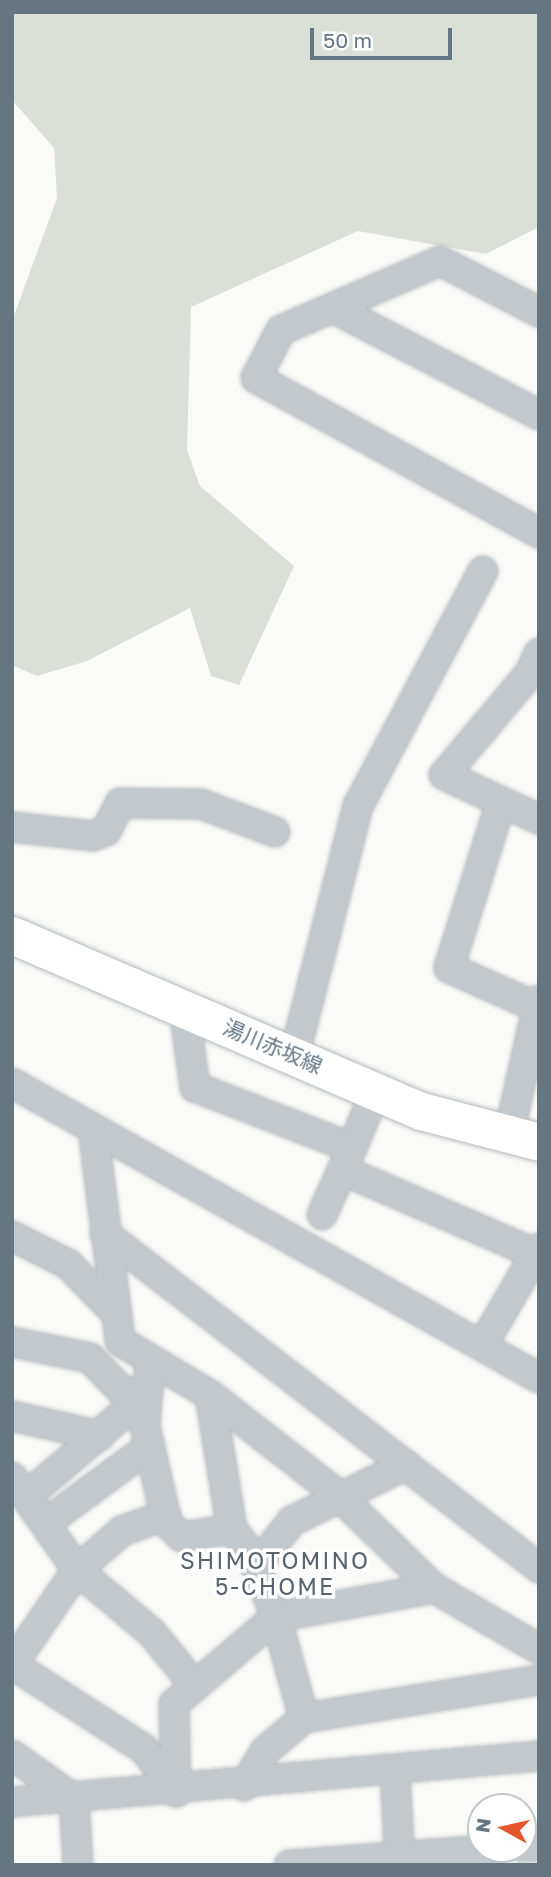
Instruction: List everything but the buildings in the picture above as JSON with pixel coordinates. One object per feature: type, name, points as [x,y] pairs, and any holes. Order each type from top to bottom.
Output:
[{"type":"main road","name":"湯川赤坂線","points":[[12,935],[184,1009],[295,1053],[421,1111],[529,1132]]},
{"type":"street","points":[[539,312],[440,261],[281,330],[256,378],[539,533]]},
{"type":"street","points":[[333,308],[539,415]]},
{"type":"street","points":[[295,1053],[358,806],[483,571]]},
{"type":"street","points":[[539,653],[530,673],[444,775],[539,819]]},
{"type":"street","points":[[501,802],[449,968],[538,1005],[529,1132]]},
{"type":"street","points":[[12,827],[93,836],[106,831],[120,803],[201,804],[275,832]]},
{"type":"street","points":[[184,1009],[195,1087],[537,1251],[489,1339]]},
{"type":"street","points":[[12,1063],[489,1339],[539,1378]]},
{"type":"street","points":[[12,1083],[93,1129],[489,1339],[539,1358]]},
{"type":"street","points":[[322,1215],[376,1090]]},
{"type":"street","points":[[93,1129],[113,1310],[120,1341],[210,1395],[337,1494],[434,1588],[539,1649]]},
{"type":"street","points":[[105,1234],[539,1568]]},
{"type":"street","points":[[12,1237],[68,1264],[113,1310]]},
{"type":"street","points":[[12,1342],[90,1359],[123,1392],[148,1393]]},
{"type":"street","points":[[150,1361],[150,1446],[166,1514],[182,1536],[232,1529]]},
{"type":"street","points":[[148,1393],[100,1436],[20,1486],[77,1570],[152,1633],[195,1686]]},
{"type":"street","points":[[210,1395],[232,1529],[256,1566],[276,1617],[304,1718]]},
{"type":"street","points":[[12,1416],[100,1436]]},
{"type":"street","points":[[46,1523],[150,1446]]},
{"type":"street","points":[[256,1566],[292,1521],[337,1494],[406,1465]]},
{"type":"street","points":[[166,1514],[122,1531],[77,1570],[16,1652],[144,1749],[177,1792]]},
{"type":"street","points":[[177,1792],[174,1704],[276,1617],[434,1588]]},
{"type":"street","points":[[244,1786],[265,1751],[304,1718],[539,1680]]},
{"type":"street","points":[[12,1755],[74,1799]]},
{"type":"street","points":[[12,1802],[177,1792],[539,1756]]},
{"type":"street","points":[[395,1772],[400,1861]]},
{"type":"street","points":[[74,1799],[78,1865]]},
{"type":"street","points":[[289,1865],[400,1861],[467,1853]]},
{"type":"shaded area","points":[[12,12],[539,12],[539,227],[486,254],[358,231],[191,307],[187,450],[200,486],[294,566],[239,685],[211,676],[190,608],[87,661],[37,676],[12,665],[12,321],[57,198],[54,148],[12,100]]},
{"type":"district","name":"SHIMOTOMINO 5-CHOME","points":[[275,1573]]}]
